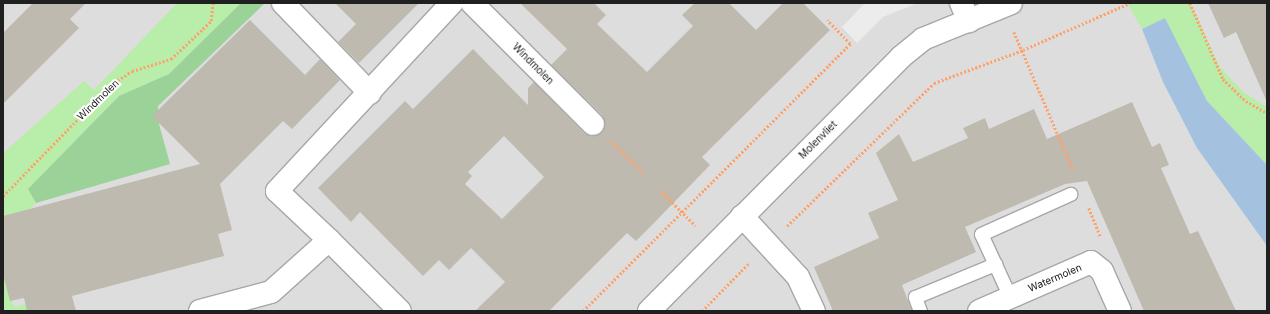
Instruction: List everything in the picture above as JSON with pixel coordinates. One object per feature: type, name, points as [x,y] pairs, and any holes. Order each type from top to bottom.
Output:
[{"type":"street","points":[[283,3],[370,93]]},
{"type":"street","points":[[400,311],[329,240],[277,191],[370,93],[452,3]]},
{"type":"street","name":"Windmolen","points":[[472,3],[593,124]]},
{"type":"street","name":"Molenvliet","points":[[649,311],[901,57],[923,39],[965,12],[1006,5]]},
{"type":"street","points":[[742,216],[798,277],[814,311]]},
{"type":"street","points":[[200,311],[271,292],[329,240]]},
{"type":"street","name":"Watermolen","points":[[979,311],[1091,262],[1102,271],[1120,311]]},
{"type":"lane","points":[[1010,297],[981,234],[1070,194]]},
{"type":"lane","points":[[920,311],[915,297],[995,264]]},
{"type":"path","name":"Windmolen","points":[[3,196],[111,85],[132,71],[171,59],[211,21],[214,3]]},
{"type":"path","points":[[702,311],[934,83],[1023,50],[1130,3]]},
{"type":"path","points":[[1190,3],[1223,79],[1246,101],[1267,113]]},
{"type":"path","points":[[1006,5],[1074,174]]},
{"type":"path","points":[[583,311],[850,44],[827,20]]},
{"type":"path","points":[[593,124],[644,173]]},
{"type":"path","points":[[661,191],[714,246]]},
{"type":"path","points":[[1087,203],[1105,247],[1091,262]]},
{"type":"shaded area","points":[[3,3],[1267,3],[1267,311],[3,311]]},
{"type":"shaded area","points":[[865,3],[918,3],[883,17],[857,43],[842,27]]},
{"type":"green space","points":[[177,3],[241,3],[169,74],[119,96],[28,189],[36,203],[3,237],[3,153],[84,81],[94,90]]},
{"type":"green space","points":[[241,3],[265,3],[158,106],[159,124],[170,164],[36,203],[28,189],[119,96],[169,74]]},
{"type":"green space","points":[[1127,3],[1191,3],[1219,66],[1243,92],[1267,107],[1267,165],[1207,101],[1165,18],[1142,29]]},
{"type":"green space","points":[[3,271],[14,307],[25,304],[27,311],[3,311]]},
{"type":"water","points":[[1165,18],[1207,101],[1267,165],[1267,246],[1197,148],[1163,82],[1142,29]]},
{"type":"building","points":[[33,3],[86,3],[70,19],[79,28],[3,104],[3,33]]},
{"type":"building","points":[[335,3],[419,3],[359,63],[338,42],[356,24]]},
{"type":"building","points":[[520,3],[594,3],[606,15],[597,24],[647,72],[693,26],[682,15],[695,3],[729,3],[756,30],[783,3],[803,3],[830,30],[702,157],[710,165],[636,241],[627,233],[549,311],[475,311],[505,282],[471,248],[449,270],[439,260],[423,276],[360,212],[351,222],[318,188],[405,101],[413,109],[473,49],[528,105],[528,88],[534,82],[584,133],[590,136],[602,133],[605,127],[602,115],[551,65],[567,49]],"holes":[[[504,136],[544,177],[502,219],[465,184],[472,176],[468,172]]]},
{"type":"building","points":[[1208,3],[1267,3],[1267,102],[1236,32],[1224,38]]},
{"type":"building","points":[[250,20],[305,75],[320,59],[340,80],[292,129],[283,121],[220,184],[232,230],[218,234],[224,256],[72,296],[76,311],[27,311],[24,298],[10,301],[3,274],[3,216],[200,164],[152,116]]},
{"type":"building","points":[[1132,102],[1152,147],[1160,143],[1169,165],[1161,168],[1190,234],[1198,231],[1236,311],[1144,311],[1087,181],[1065,184],[965,227],[976,252],[902,285],[912,311],[833,311],[814,267],[879,238],[868,213],[898,200],[876,153],[899,134],[913,162],[968,138],[963,128],[985,118],[989,129],[1034,109],[1047,139]]}]
